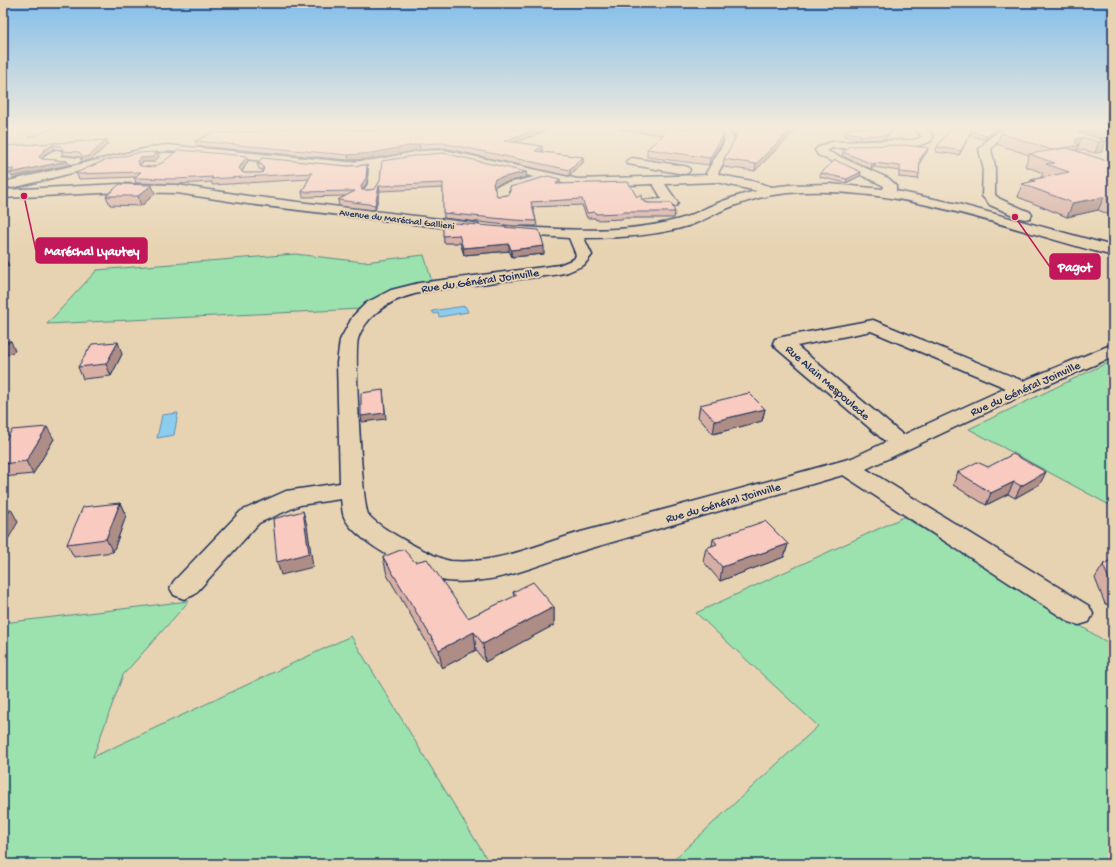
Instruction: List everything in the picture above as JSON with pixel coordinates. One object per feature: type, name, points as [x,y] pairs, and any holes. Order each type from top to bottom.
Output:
[{"type":"street","points":[[3,187],[75,168]]},
{"type":"street","points":[[369,191],[374,185],[375,168]]},
{"type":"street","points":[[511,168],[589,184],[657,181],[714,176]]},
{"type":"street","points":[[670,168],[714,176],[752,185],[771,192]]},
{"type":"street","points":[[714,176],[718,168]]},
{"type":"street","points":[[855,168],[884,181],[890,186],[889,193]]},
{"type":"street","points":[[989,168],[989,196],[995,202],[1039,221],[1028,228]]},
{"type":"street","points":[[502,197],[501,189],[548,177]]},
{"type":"street","points":[[649,203],[671,203],[657,181]]},
{"type":"street","name":"Avenue du Maréchal Gallieni","points":[[3,194],[120,188],[177,190],[248,200],[485,228]]},
{"type":"street","points":[[500,229],[574,233],[625,232],[656,229],[683,223],[723,205],[771,192],[809,188],[889,193],[923,199],[1028,228],[1109,248]]},
{"type":"street","name":"Rue du Général Joinville","points":[[574,233],[584,255],[579,262],[562,269],[425,286],[397,294],[372,307],[360,320],[349,340],[347,363],[352,490],[356,516],[370,531],[392,545],[426,563],[448,571],[472,571],[501,567],[573,544],[860,463],[1022,388],[1113,350]]},
{"type":"street","name":"Rue Alain Mespoulede","points":[[901,444],[782,344],[874,325],[1022,388]]},
{"type":"street","points":[[846,467],[1079,614]]},
{"type":"street","points":[[184,588],[250,517],[271,506],[295,497],[352,490]]},
{"type":"green space","points":[[295,254],[364,262],[424,255],[432,282],[404,286],[388,292],[361,309],[47,324],[97,270]]},
{"type":"green space","points":[[1113,360],[1113,507],[969,429]]},
{"type":"green space","points":[[904,517],[1113,646],[1113,864],[669,864],[818,726],[696,613]]},
{"type":"green space","points":[[189,601],[123,675],[93,757],[351,636],[490,864],[3,864],[3,623]]},
{"type":"water","points":[[465,306],[468,312],[439,317],[438,313],[434,314],[432,311]]},
{"type":"water","points":[[178,413],[174,435],[157,438],[162,415]]},
{"type":"building","points":[[3,168],[32,168],[10,173],[15,169],[3,170]]},
{"type":"building","points":[[86,168],[239,168],[243,173],[262,173],[264,168],[367,168],[366,178],[361,186],[362,190],[369,190],[375,189],[380,181],[381,168],[511,168],[526,172],[495,179],[493,184],[497,196],[508,195],[510,187],[548,176],[560,179],[556,184],[628,182],[637,197],[642,195],[641,198],[643,201],[648,203],[671,203],[675,212],[587,213],[582,199],[531,202],[536,221],[514,220],[443,213],[443,183],[379,186],[375,205],[338,200],[355,191],[302,192],[312,173],[211,179],[213,177],[177,179],[134,178],[141,172],[76,173]]},
{"type":"building","points":[[826,168],[853,168],[861,172],[847,179],[821,173]]},
{"type":"building","points":[[900,168],[919,168],[919,174],[900,172]]},
{"type":"building","points":[[1059,168],[1113,168],[1113,200],[1104,197],[1073,203],[1022,184],[1035,181],[1031,180],[1069,172]]},
{"type":"building","points":[[120,184],[152,185],[138,196],[106,196]]},
{"type":"building","points":[[443,222],[539,230],[544,246],[511,250],[509,244],[463,248],[459,235],[443,236]]},
{"type":"building","points":[[3,341],[11,341],[3,345]]},
{"type":"building","points":[[118,342],[106,364],[78,367],[92,344]]},
{"type":"building","points":[[383,390],[385,413],[361,416],[361,393]]},
{"type":"building","points":[[749,393],[765,409],[715,421],[700,405]]},
{"type":"building","points":[[47,427],[26,461],[3,464],[3,444],[12,430]]},
{"type":"building","points":[[1013,454],[1046,472],[1021,486],[1014,482],[991,493],[958,472],[977,462],[988,467]]},
{"type":"building","points":[[120,503],[106,539],[67,544],[83,507]]},
{"type":"building","points":[[3,509],[11,509],[3,521]]},
{"type":"building","points":[[303,511],[309,553],[277,562],[273,519]]},
{"type":"building","points":[[765,521],[788,544],[722,567],[706,548],[717,544],[713,539]]},
{"type":"building","points":[[403,549],[415,562],[427,559],[468,618],[517,595],[513,592],[533,582],[554,607],[483,644],[474,632],[439,650],[383,557]]},
{"type":"building","points":[[1113,558],[1113,589],[1103,565]]},
{"type":"place","name":"Maréchal Lyautey","points":[[24,196]]},
{"type":"place","name":"Pagot","points":[[1015,217]]}]
